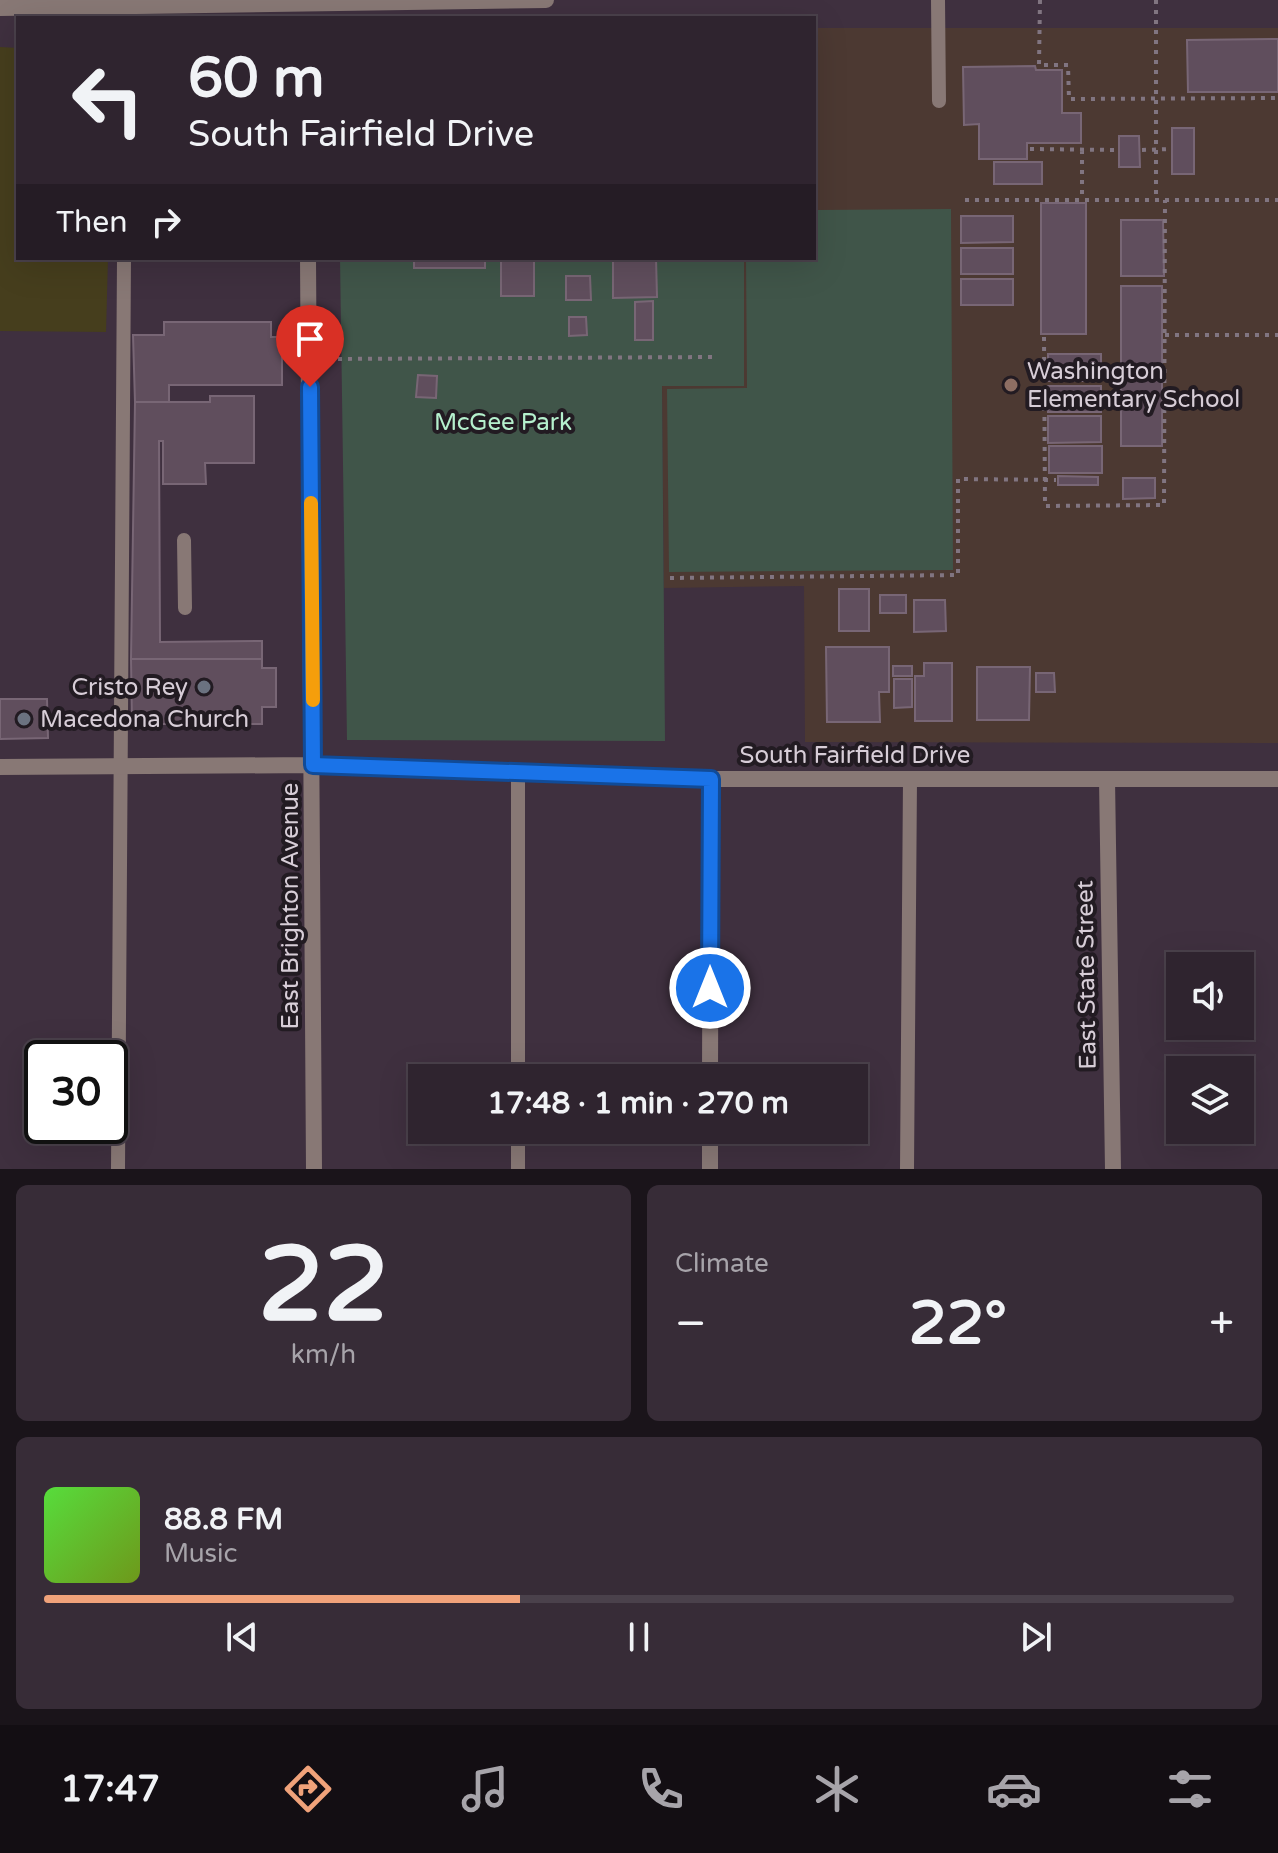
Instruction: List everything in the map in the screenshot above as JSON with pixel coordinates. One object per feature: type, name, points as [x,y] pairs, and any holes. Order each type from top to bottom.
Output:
[{"type":"street","points":[[0,8],[306,8],[390,2],[546,0]]},
{"type":"street","name":"East Brighton Avenue","points":[[308,260],[314,1169]]},
{"type":"street","name":"South Fairfield Drive","points":[[0,767],[313,765],[711,779],[1278,779]]},
{"type":"street","points":[[710,1064],[711,779]]},
{"type":"street","name":"East State Street","points":[[1107,779],[1113,1169]]},
{"type":"street","points":[[710,1144],[710,1169]]},
{"type":"lane","points":[[938,0],[939,101]]},
{"type":"lane","points":[[118,1169],[124,260]]},
{"type":"lane","points":[[184,540],[185,608]]},
{"type":"lane","points":[[518,772],[518,1064]]},
{"type":"lane","points":[[907,1169],[910,779]]},
{"type":"lane","points":[[518,1144],[518,1169]]},
{"type":"path","points":[[1040,0],[1039,65],[1068,65],[1069,99],[1278,98]]},
{"type":"path","points":[[1156,0],[1156,200]]},
{"type":"path","points":[[1030,149],[1115,150]]},
{"type":"path","points":[[1142,150],[1170,149]]},
{"type":"path","points":[[1082,150],[1082,200]]},
{"type":"path","points":[[965,200],[1278,200]]},
{"type":"path","points":[[1044,337],[1045,506],[1164,505],[1165,200]]},
{"type":"path","points":[[1165,335],[1278,335]]},
{"type":"path","points":[[309,359],[712,357]]},
{"type":"path","points":[[670,578],[958,575],[958,479],[1056,480]]},
{"type":"shaded area","name":"Washington Elementary School","points":[[816,28],[1278,28],[1278,743],[805,742],[804,586],[664,588],[662,385],[744,386],[744,260],[816,260]]},
{"type":"green space","points":[[951,209],[953,570],[669,572],[667,389],[747,388],[746,260],[816,260],[816,210]]},
{"type":"green space","name":"McGee Park","points":[[340,260],[744,260],[744,386],[662,386],[665,741],[347,740]]},
{"type":"sand","points":[[0,47],[16,48],[16,260],[108,260],[106,332],[0,331]]},
{"type":"building","points":[[1278,39],[1278,92],[1188,92],[1187,40]]},
{"type":"building","points":[[1035,66],[1036,70],[1062,70],[1062,113],[1081,113],[1081,143],[1027,143],[1027,159],[979,159],[979,124],[964,125],[963,67]]},
{"type":"building","points":[[1172,128],[1194,128],[1194,174],[1172,174]]},
{"type":"building","points":[[1119,136],[1139,136],[1140,167],[1119,167]]},
{"type":"building","points":[[994,162],[1042,162],[1042,184],[994,184]]},
{"type":"building","points":[[1041,203],[1086,203],[1086,334],[1041,334]]},
{"type":"building","points":[[961,216],[1013,216],[1013,242],[961,243]]},
{"type":"building","points":[[1121,220],[1163,220],[1164,276],[1121,276]]},
{"type":"building","points":[[961,248],[1013,248],[1013,274],[961,274]]},
{"type":"building","points":[[414,260],[485,260],[485,268],[414,268]]},
{"type":"building","points":[[501,260],[534,260],[534,296],[501,296]]},
{"type":"building","points":[[613,260],[656,260],[657,297],[613,298]]},
{"type":"building","points":[[566,276],[590,276],[591,300],[566,300]]},
{"type":"building","points":[[961,279],[1013,279],[1013,305],[961,305]]},
{"type":"building","points":[[1121,286],[1162,286],[1162,446],[1121,446]]},
{"type":"building","points":[[653,301],[653,340],[635,340],[635,302]]},
{"type":"building","points":[[569,317],[586,317],[587,335],[569,336]]},
{"type":"building","points":[[164,322],[271,322],[271,337],[282,337],[282,385],[169,385],[169,402],[135,402],[133,335],[164,335]]},
{"type":"building","points":[[1048,354],[1101,354],[1101,381],[1048,381]]},
{"type":"building","points":[[418,375],[437,376],[436,398],[416,397]]},
{"type":"building","points":[[1048,386],[1101,386],[1101,412],[1048,412]]},
{"type":"building","points":[[210,396],[254,396],[254,463],[205,463],[206,484],[163,484],[163,441],[159,441],[160,642],[262,641],[262,659],[131,659],[135,402],[210,402]]},
{"type":"building","points":[[1048,416],[1101,416],[1101,442],[1048,443]]},
{"type":"building","points":[[1049,446],[1102,446],[1102,473],[1049,473]]},
{"type":"building","points":[[1058,476],[1098,477],[1098,485],[1058,485]]},
{"type":"building","points":[[1123,478],[1155,478],[1155,498],[1123,499]]},
{"type":"building","points":[[839,589],[869,589],[869,631],[839,631]]},
{"type":"building","points":[[880,595],[906,595],[906,613],[880,613]]},
{"type":"building","points":[[914,600],[945,600],[946,631],[914,632]]},
{"type":"building","points":[[826,647],[889,647],[889,692],[879,692],[880,722],[827,722]]},
{"type":"building","name":"Cristo Rey","points":[[131,659],[262,659],[262,668],[276,668],[276,707],[262,707],[262,724],[132,724]]},
{"type":"building","points":[[924,663],[952,663],[952,721],[915,721],[915,676],[924,676]]},
{"type":"building","points":[[893,666],[912,666],[912,676],[893,676]]},
{"type":"building","points":[[977,667],[1030,667],[1029,720],[977,720]]},
{"type":"building","points":[[1036,673],[1054,673],[1055,692],[1036,692]]},
{"type":"building","points":[[894,679],[912,679],[912,707],[894,708]]},
{"type":"building","name":"Macedona Church","points":[[0,699],[47,699],[48,738],[0,739]]},
{"type":"slow traffic","points":[[311,503],[313,700]]},
{"type":"place","name":"Washington Elementary School","points":[[1011,385]]},
{"type":"place","name":"Cristo Rey","points":[[204,687]]},
{"type":"place","name":"Macedona Church","points":[[24,719]]},
{"type":"route","points":[[310,387],[313,765],[711,779],[710,988]]}]
